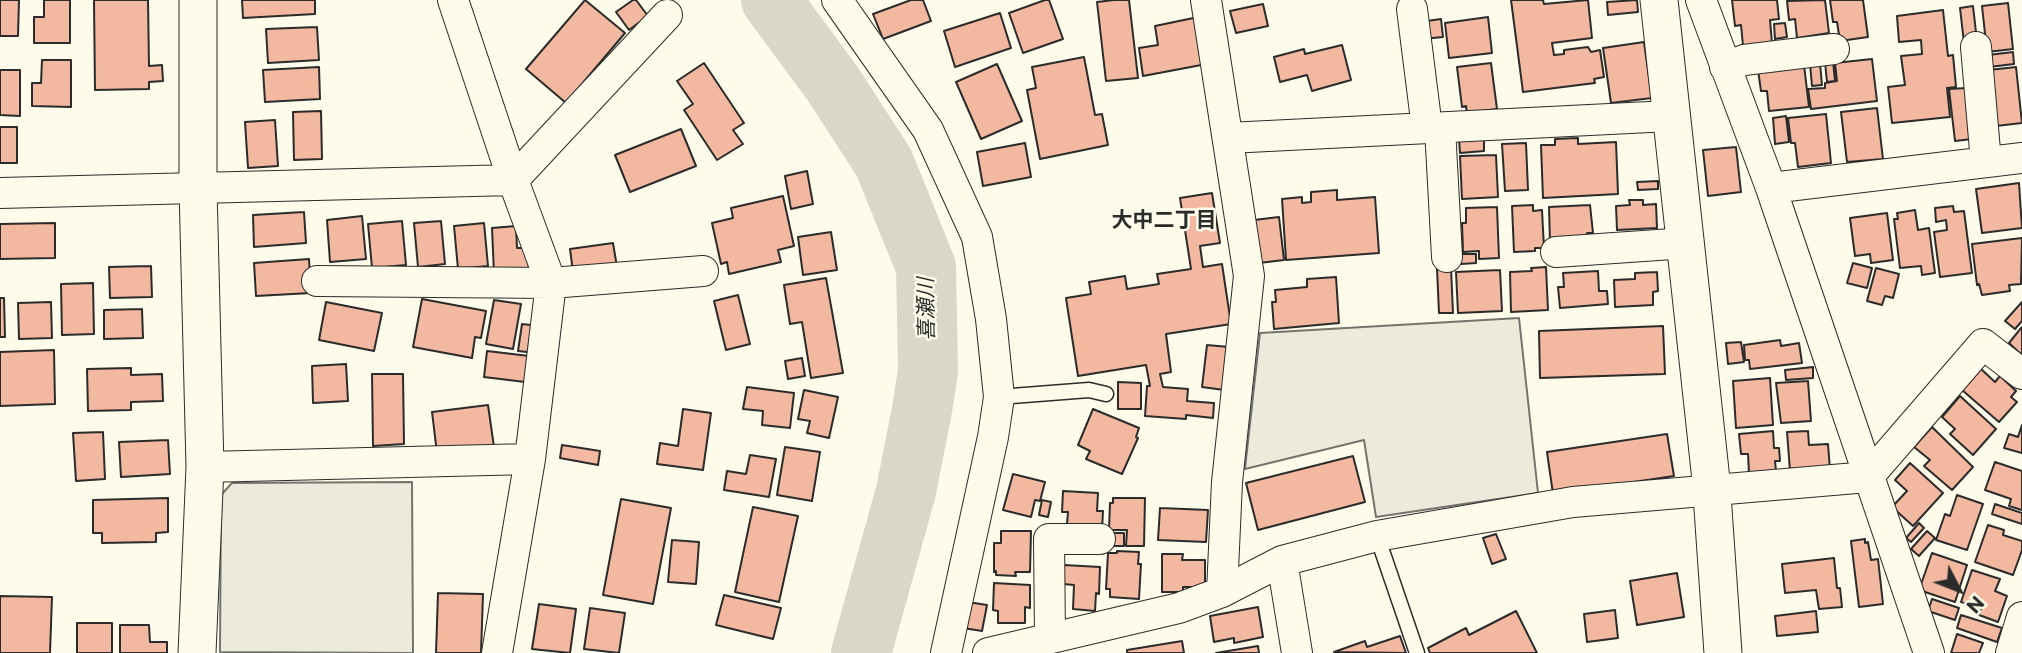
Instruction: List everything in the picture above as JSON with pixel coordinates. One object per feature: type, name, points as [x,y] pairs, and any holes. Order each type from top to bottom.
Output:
[{"type":"street","points":[[197,653],[205,467],[198,188],[198,0]]},
{"type":"street","points":[[453,0],[513,180],[551,283],[530,459],[496,653]]},
{"type":"street","points":[[837,0],[928,130],[977,237],[991,319],[999,397],[946,653]]},
{"type":"street","points":[[1206,0],[1249,276],[1227,482],[1222,592]]},
{"type":"street","points":[[1659,0],[1712,490],[1723,653]]},
{"type":"street","points":[[1701,0],[1770,188],[1929,653]]},
{"type":"street","points":[[1412,9],[1434,128],[1447,257]]},
{"type":"street","points":[[0,193],[513,180],[667,15]]},
{"type":"street","points":[[1976,47],[1986,162]]},
{"type":"street","points":[[1725,66],[1744,60],[1835,49]]},
{"type":"street","points":[[1228,138],[1670,116]]},
{"type":"street","points":[[1770,188],[2022,158]]},
{"type":"street","points":[[1556,252],[1687,243]]},
{"type":"street","points":[[317,281],[551,283],[703,271]]},
{"type":"street","points":[[988,653],[1179,608],[1222,592],[1282,561],[1377,536],[1573,502],[1868,477],[1983,344],[2022,374]]},
{"type":"street","points":[[205,467],[530,459]]},
{"type":"street","points":[[1050,638],[1049,539],[1100,539]]},
{"type":"street","points":[[1282,561],[1297,653]]},
{"type":"street","points":[[2011,653],[2022,617]]},
{"type":"lane","points":[[999,397],[1089,390],[1106,394]]},
{"type":"lane","points":[[1377,536],[1417,653]]},
{"type":"shaded area","points":[[1519,318],[1538,493],[1376,517],[1364,440],[1245,469],[1260,333]]},
{"type":"shaded area","points":[[412,482],[413,653],[220,652],[221,495],[232,483]]},
{"type":"building","points":[[0,0],[19,0],[18,36],[0,36]]},
{"type":"building","points":[[44,0],[70,0],[70,43],[34,43],[34,17],[44,17]]},
{"type":"building","points":[[94,0],[148,0],[149,66],[162,65],[163,81],[149,82],[149,89],[95,90]]},
{"type":"building","points":[[242,0],[315,0],[315,14],[243,18]]},
{"type":"building","points":[[585,0],[625,33],[566,103],[526,69]]},
{"type":"building","points":[[636,0],[648,16],[629,30],[616,12]]},
{"type":"building","points":[[911,0],[923,0],[931,21],[883,39],[873,14]]},
{"type":"building","points":[[1049,0],[1063,39],[1023,53],[1009,13]]},
{"type":"building","points":[[1129,0],[1138,78],[1106,81],[1097,2]]},
{"type":"building","points":[[1511,0],[1543,0],[1544,4],[1588,0],[1592,38],[1552,43],[1554,55],[1564,54],[1564,50],[1588,47],[1591,52],[1600,50],[1604,77],[1594,79],[1595,83],[1523,92]]},
{"type":"building","points":[[1637,0],[1638,12],[1608,15],[1607,2]]},
{"type":"building","points":[[1732,0],[1777,0],[1779,19],[1770,20],[1772,43],[1743,46],[1741,25],[1735,26]]},
{"type":"building","points":[[1825,0],[1829,33],[1797,38],[1795,19],[1789,20],[1787,1]]},
{"type":"building","points":[[1830,0],[1863,0],[1868,37],[1840,41],[1837,22],[1833,22]]},
{"type":"building","points":[[2008,3],[2013,49],[1987,52],[1982,6]]},
{"type":"building","points":[[1263,4],[1268,26],[1236,33],[1230,11]]},
{"type":"building","points":[[1973,6],[1977,41],[1964,43],[1960,8]]},
{"type":"building","points":[[1943,10],[1948,56],[1953,55],[1956,87],[1947,88],[1950,117],[1892,123],[1888,87],[1905,85],[1901,56],[1922,54],[1921,40],[1899,42],[1897,16]]},
{"type":"building","points":[[1000,13],[1011,48],[955,67],[944,31]]},
{"type":"building","points":[[1203,16],[1212,63],[1143,76],[1139,48],[1158,45],[1155,26]]},
{"type":"building","points":[[1488,17],[1492,53],[1449,58],[1445,23]]},
{"type":"building","points":[[1441,19],[1443,37],[1423,39],[1420,22]]},
{"type":"building","points":[[1785,23],[1787,37],[1775,39],[1774,24]]},
{"type":"building","points":[[317,27],[319,60],[268,63],[266,29]]},
{"type":"building","points":[[1644,42],[1652,98],[1611,103],[1603,48]]},
{"type":"building","points":[[1342,45],[1351,80],[1312,91],[1307,75],[1280,82],[1274,57],[1304,49],[1305,54]]},
{"type":"building","points":[[2013,52],[2014,64],[1989,67],[1988,55]]},
{"type":"building","points":[[1084,57],[1095,115],[1102,114],[1108,145],[1040,159],[1027,90],[1036,88],[1032,67]]},
{"type":"building","points":[[1872,59],[1877,101],[1811,109],[1808,89],[1825,88],[1825,83],[1837,81],[1835,63]]},
{"type":"building","points":[[42,60],[71,60],[71,107],[32,106],[32,83],[41,83]]},
{"type":"building","points":[[1833,61],[1835,81],[1827,82],[1825,62]]},
{"type":"building","points":[[704,63],[744,123],[733,130],[743,144],[717,160],[684,110],[693,104],[677,81]]},
{"type":"building","points":[[1491,63],[1497,109],[1467,113],[1466,106],[1462,107],[1457,67]]},
{"type":"building","points":[[1820,63],[1822,85],[1812,86],[1810,64]]},
{"type":"building","points":[[997,64],[1022,121],[981,139],[956,82]]},
{"type":"building","points":[[1804,65],[1809,107],[1769,111],[1767,91],[1761,91],[1758,70]]},
{"type":"building","points":[[319,67],[320,99],[265,102],[263,70]]},
{"type":"building","points":[[2016,67],[2022,123],[1996,126],[1989,70]]},
{"type":"building","points":[[0,70],[20,70],[20,116],[0,115]]},
{"type":"building","points":[[1967,88],[1972,139],[1955,141],[1949,89]]},
{"type":"building","points":[[1877,108],[1883,159],[1847,162],[1841,112]]},
{"type":"building","points":[[321,111],[322,159],[294,160],[293,112]]},
{"type":"building","points":[[1826,114],[1831,163],[1798,167],[1788,118]]},
{"type":"building","points":[[1786,116],[1789,142],[1775,144],[1773,118]]},
{"type":"building","points":[[275,120],[278,166],[248,168],[245,122]]},
{"type":"building","points":[[0,127],[17,127],[17,163],[0,163]]},
{"type":"building","points":[[681,129],[696,166],[630,192],[615,155]]},
{"type":"building","points":[[1484,138],[1484,151],[1460,153],[1459,139]]},
{"type":"building","points":[[1578,138],[1578,144],[1616,142],[1618,194],[1543,198],[1541,145],[1555,145],[1555,139]]},
{"type":"building","points":[[1025,143],[1031,177],[983,186],[977,152]]},
{"type":"building","points":[[1526,143],[1528,190],[1505,191],[1502,144]]},
{"type":"building","points":[[1736,147],[1741,192],[1708,196],[1703,150]]},
{"type":"building","points":[[1496,155],[1498,197],[1462,199],[1460,156]]},
{"type":"building","points":[[807,171],[813,204],[791,209],[785,176]]},
{"type":"building","points":[[1658,181],[1658,189],[1638,190],[1637,182]]},
{"type":"building","points":[[2019,183],[2022,228],[1982,233],[1976,189]]},
{"type":"building","points":[[1337,190],[1337,200],[1375,197],[1379,253],[1286,260],[1282,199],[1302,197],[1302,203],[1311,202],[1311,192]]},
{"type":"building","points":[[1212,193],[1220,243],[1200,246],[1203,267],[1222,264],[1231,324],[1166,334],[1171,372],[1160,374],[1163,387],[1188,389],[1187,401],[1214,403],[1213,418],[1186,415],[1186,419],[1145,416],[1147,386],[1150,386],[1146,365],[1078,376],[1066,298],[1091,294],[1089,282],[1125,276],[1127,289],[1159,284],[1157,274],[1191,269],[1180,198]]},
{"type":"building","points":[[783,196],[794,246],[778,250],[781,262],[729,274],[727,262],[721,264],[712,223],[733,218],[731,208]]},
{"type":"building","points":[[1629,200],[1643,200],[1643,205],[1656,204],[1657,228],[1617,230],[1616,206],[1630,205]]},
{"type":"building","points":[[1533,205],[1533,211],[1542,210],[1544,248],[1514,252],[1512,206]]},
{"type":"building","points":[[1590,205],[1593,233],[1587,233],[1587,240],[1550,242],[1549,207]]},
{"type":"building","points":[[1953,206],[1954,212],[1964,211],[1972,273],[1940,277],[1934,232],[1947,230],[1946,220],[1936,222],[1935,208]]},
{"type":"building","points":[[1497,207],[1499,258],[1479,259],[1479,251],[1463,252],[1462,223],[1466,223],[1466,208]]},
{"type":"building","points":[[1915,210],[1918,230],[1929,228],[1935,273],[1922,275],[1921,266],[1900,268],[1894,219],[1898,219],[1897,213]]},
{"type":"building","points":[[304,212],[306,243],[254,247],[253,215]]},
{"type":"building","points":[[1887,213],[1893,260],[1871,263],[1870,254],[1855,256],[1850,218]]},
{"type":"building","points":[[362,216],[366,259],[330,262],[327,220]]},
{"type":"building","points":[[1279,217],[1284,260],[1259,263],[1254,220]]},
{"type":"building","points":[[402,221],[406,265],[372,268],[368,224]]},
{"type":"building","points":[[441,221],[445,264],[418,267],[414,223]]},
{"type":"building","points":[[55,223],[55,258],[0,259],[0,224]]},
{"type":"building","points":[[484,223],[488,266],[458,269],[454,226]]},
{"type":"building","points":[[516,226],[517,248],[527,248],[529,271],[494,274],[492,228]]},
{"type":"building","points":[[831,232],[837,270],[803,275],[798,237]]},
{"type":"building","points":[[2022,238],[2021,284],[2009,285],[2010,291],[1982,295],[1979,284],[1977,285],[1972,244]]},
{"type":"building","points":[[613,243],[617,267],[573,272],[570,249]]},
{"type":"building","points":[[1460,254],[1476,254],[1476,263],[1461,264]]},
{"type":"building","points":[[309,259],[311,293],[256,296],[254,263]]},
{"type":"building","points":[[1853,263],[1872,268],[1867,288],[1847,283]]},
{"type":"building","points":[[151,266],[152,297],[110,298],[109,267]]},
{"type":"building","points":[[1546,267],[1548,310],[1511,312],[1510,272]]},
{"type":"building","points":[[1451,268],[1453,313],[1439,313],[1437,269]]},
{"type":"building","points":[[1876,268],[1899,274],[1893,298],[1885,296],[1882,305],[1867,301]]},
{"type":"building","points":[[1500,270],[1502,311],[1458,313],[1456,272]]},
{"type":"building","points":[[1598,271],[1599,291],[1607,291],[1608,304],[1560,308],[1558,287],[1564,287],[1563,273]]},
{"type":"building","points":[[1657,272],[1658,291],[1653,292],[1653,305],[1615,307],[1614,280],[1635,279],[1635,273]]},
{"type":"building","points":[[1336,277],[1339,323],[1274,329],[1272,302],[1276,302],[1275,290],[1307,287],[1307,279]]},
{"type":"building","points":[[826,278],[843,373],[811,378],[802,322],[790,324],[784,285]]},
{"type":"building","points":[[93,283],[94,334],[62,335],[61,284]]},
{"type":"building","points":[[738,295],[750,344],[726,350],[714,301]]},
{"type":"building","points":[[0,298],[4,298],[5,337],[0,337]]},
{"type":"building","points":[[422,299],[486,311],[481,338],[475,337],[472,358],[413,347]]},
{"type":"building","points":[[494,300],[521,304],[513,349],[486,344]]},
{"type":"building","points":[[51,302],[52,338],[19,339],[18,303]]},
{"type":"building","points":[[326,302],[382,313],[374,351],[319,340]]},
{"type":"building","points":[[2022,302],[2022,321],[2015,329],[2005,321]]},
{"type":"building","points":[[142,309],[143,338],[104,339],[104,310]]},
{"type":"building","points":[[522,324],[540,326],[536,353],[518,351]]},
{"type":"building","points":[[1663,326],[1665,374],[1540,378],[1539,331]]},
{"type":"building","points":[[2022,327],[2022,355],[2009,343]]},
{"type":"building","points":[[1780,340],[1781,346],[1799,343],[1802,363],[1750,369],[1749,360],[1745,360],[1744,345]]},
{"type":"building","points":[[1741,342],[1744,362],[1728,364],[1726,343]]},
{"type":"building","points":[[1207,345],[1229,347],[1224,390],[1202,387]]},
{"type":"building","points":[[54,350],[55,404],[0,406],[0,352]]},
{"type":"building","points":[[487,351],[529,356],[525,382],[484,377]]},
{"type":"building","points":[[802,358],[805,376],[788,379],[785,361]]},
{"type":"building","points":[[346,364],[348,401],[313,403],[312,366]]},
{"type":"building","points":[[1813,367],[1813,378],[1786,380],[1785,370]]},
{"type":"building","points":[[131,368],[131,375],[162,374],[163,401],[131,402],[131,410],[88,411],[87,369]]},
{"type":"building","points":[[1981,369],[1995,382],[2000,376],[2016,391],[2011,397],[2017,402],[1999,422],[1962,390]]},
{"type":"building","points":[[372,374],[403,374],[404,444],[373,446]]},
{"type":"building","points":[[1770,378],[1773,425],[1736,428],[1733,381]]},
{"type":"building","points":[[1808,381],[1811,421],[1781,423],[1776,383]]},
{"type":"building","points":[[1118,382],[1141,383],[1141,409],[1118,409]]},
{"type":"building","points":[[747,387],[794,393],[790,428],[762,425],[763,411],[743,409]]},
{"type":"building","points":[[804,390],[838,397],[829,438],[807,433],[810,421],[798,419]]},
{"type":"building","points":[[1960,396],[1996,429],[1973,455],[1950,434],[1955,429],[1942,417]]},
{"type":"building","points":[[488,405],[494,447],[437,453],[432,412]]},
{"type":"building","points":[[683,409],[711,413],[703,470],[657,464],[660,443],[678,446]]},
{"type":"building","points":[[1093,409],[1139,428],[1138,438],[1122,474],[1086,459],[1090,451],[1078,445]]},
{"type":"building","points":[[2022,425],[2022,453],[2004,448],[2009,434],[2018,437]]},
{"type":"building","points":[[1932,427],[1973,467],[1952,490],[1924,466],[1930,460],[1914,447]]},
{"type":"building","points":[[1773,431],[1774,448],[1779,448],[1780,461],[1775,461],[1776,471],[1749,473],[1748,454],[1741,454],[1739,434]]},
{"type":"building","points":[[1808,431],[1809,445],[1828,444],[1830,469],[1790,471],[1787,432]]},
{"type":"building","points":[[103,432],[105,479],[76,481],[73,433]]},
{"type":"building","points":[[1667,434],[1674,476],[1553,494],[1547,452]]},
{"type":"building","points":[[168,440],[170,474],[121,477],[119,442]]},
{"type":"building","points":[[562,445],[600,451],[598,465],[560,458]]},
{"type":"building","points":[[785,447],[820,452],[812,501],[777,495]]},
{"type":"building","points":[[750,455],[776,459],[769,497],[724,490],[727,471],[746,474]]},
{"type":"building","points":[[1353,456],[1365,502],[1258,530],[1246,483]]},
{"type":"building","points":[[1995,462],[2022,471],[2022,510],[2009,506],[2011,499],[1985,490]]},
{"type":"building","points":[[1910,463],[1943,493],[1913,526],[1892,507],[1907,491],[1895,480]]},
{"type":"building","points":[[1013,474],[1045,482],[1040,501],[1035,500],[1031,517],[1003,510]]},
{"type":"building","points":[[1063,491],[1098,493],[1097,511],[1103,511],[1102,530],[1067,524],[1068,512],[1062,512]]},
{"type":"building","points":[[1957,495],[1983,504],[1967,550],[1936,540],[1945,514],[1950,516]]},
{"type":"building","points":[[168,498],[168,532],[156,533],[156,542],[102,543],[102,533],[93,533],[93,500]]},
{"type":"building","points":[[1113,498],[1145,498],[1144,546],[1126,546],[1127,530],[1109,530],[1110,503],[1113,503]]},
{"type":"building","points":[[621,499],[671,508],[653,604],[603,595]]},
{"type":"building","points":[[1042,500],[1051,502],[1048,517],[1039,515]]},
{"type":"building","points":[[1995,504],[2022,513],[2022,524],[1992,514]]},
{"type":"building","points":[[753,507],[798,516],[779,602],[735,592]]},
{"type":"building","points":[[1160,508],[1208,510],[1206,542],[1158,540]]},
{"type":"building","points":[[1919,523],[1924,528],[1911,542],[1906,538]]},
{"type":"building","points":[[1988,525],[2004,530],[2003,535],[2022,541],[2022,550],[2013,575],[1975,562]]},
{"type":"building","points":[[1001,531],[1031,531],[1030,572],[1015,572],[1016,576],[996,575],[994,543],[1001,543]]},
{"type":"building","points":[[1927,531],[1935,538],[1919,556],[1911,549]]},
{"type":"building","points":[[1107,533],[1124,533],[1124,546],[1106,546]]},
{"type":"building","points":[[1496,534],[1506,559],[1492,564],[1483,538]]},
{"type":"building","points":[[1865,539],[1871,560],[1878,559],[1883,604],[1859,607],[1851,541]]},
{"type":"building","points":[[672,540],[699,542],[696,584],[668,582]]},
{"type":"building","points":[[1139,552],[1139,599],[1110,597],[1110,589],[1106,589],[1108,553]]},
{"type":"building","points":[[1932,553],[1967,565],[1955,602],[1919,590]]},
{"type":"building","points":[[1162,554],[1183,554],[1182,560],[1205,560],[1205,587],[1183,587],[1183,592],[1162,592]]},
{"type":"building","points":[[1834,558],[1842,607],[1819,609],[1816,590],[1785,593],[1782,564]]},
{"type":"building","points":[[1064,565],[1100,567],[1095,611],[1073,609],[1074,585],[1063,584]]},
{"type":"building","points":[[1972,570],[2000,579],[1995,591],[2007,596],[1998,622],[1979,615],[1981,609],[1961,602]]},
{"type":"building","points":[[1677,573],[1684,617],[1637,625],[1630,581]]},
{"type":"building","points":[[994,583],[1030,585],[1030,608],[1025,607],[1025,623],[998,623],[998,611],[993,610]]},
{"type":"building","points":[[438,593],[483,594],[481,653],[436,653]]},
{"type":"building","points":[[724,595],[781,608],[773,639],[716,625]]},
{"type":"building","points":[[0,596],[52,597],[50,653],[0,653]]},
{"type":"building","points":[[1932,599],[1959,608],[1955,620],[1928,611]]},
{"type":"building","points":[[968,602],[987,605],[982,631],[963,628]]},
{"type":"building","points":[[539,604],[576,609],[570,653],[532,649]]},
{"type":"building","points":[[1258,607],[1263,637],[1234,643],[1234,638],[1214,642],[1210,616]]},
{"type":"building","points":[[590,608],[625,613],[619,653],[584,649]]},
{"type":"building","points":[[1615,610],[1618,638],[1587,642],[1584,614]]},
{"type":"building","points":[[1516,611],[1537,653],[1430,653],[1428,648],[1466,628],[1469,635]]},
{"type":"building","points":[[1816,611],[1818,632],[1777,636],[1775,616]]},
{"type":"building","points":[[1961,615],[2002,628],[1997,642],[1957,628]]},
{"type":"building","points":[[77,623],[112,623],[112,653],[77,653]]},
{"type":"building","points":[[120,625],[149,625],[150,642],[167,642],[167,653],[120,653]]},
{"type":"building","points":[[1957,634],[1983,643],[1979,653],[1951,653]]},
{"type":"building","points":[[1400,636],[1406,653],[1334,652],[1365,641],[1367,647]]},
{"type":"building","points":[[1182,641],[1184,653],[1127,653],[1127,650]]},
{"type":"building","points":[[1258,646],[1259,653],[1216,653]]},
{"type":"waterway","name":"喜瀬川","points":[[771,0],[833,84],[884,163],[926,267],[928,371],[922,410],[906,491],[861,653]]},
{"type":"district","name":"大中二丁目","points":[[1164,221]]}]
